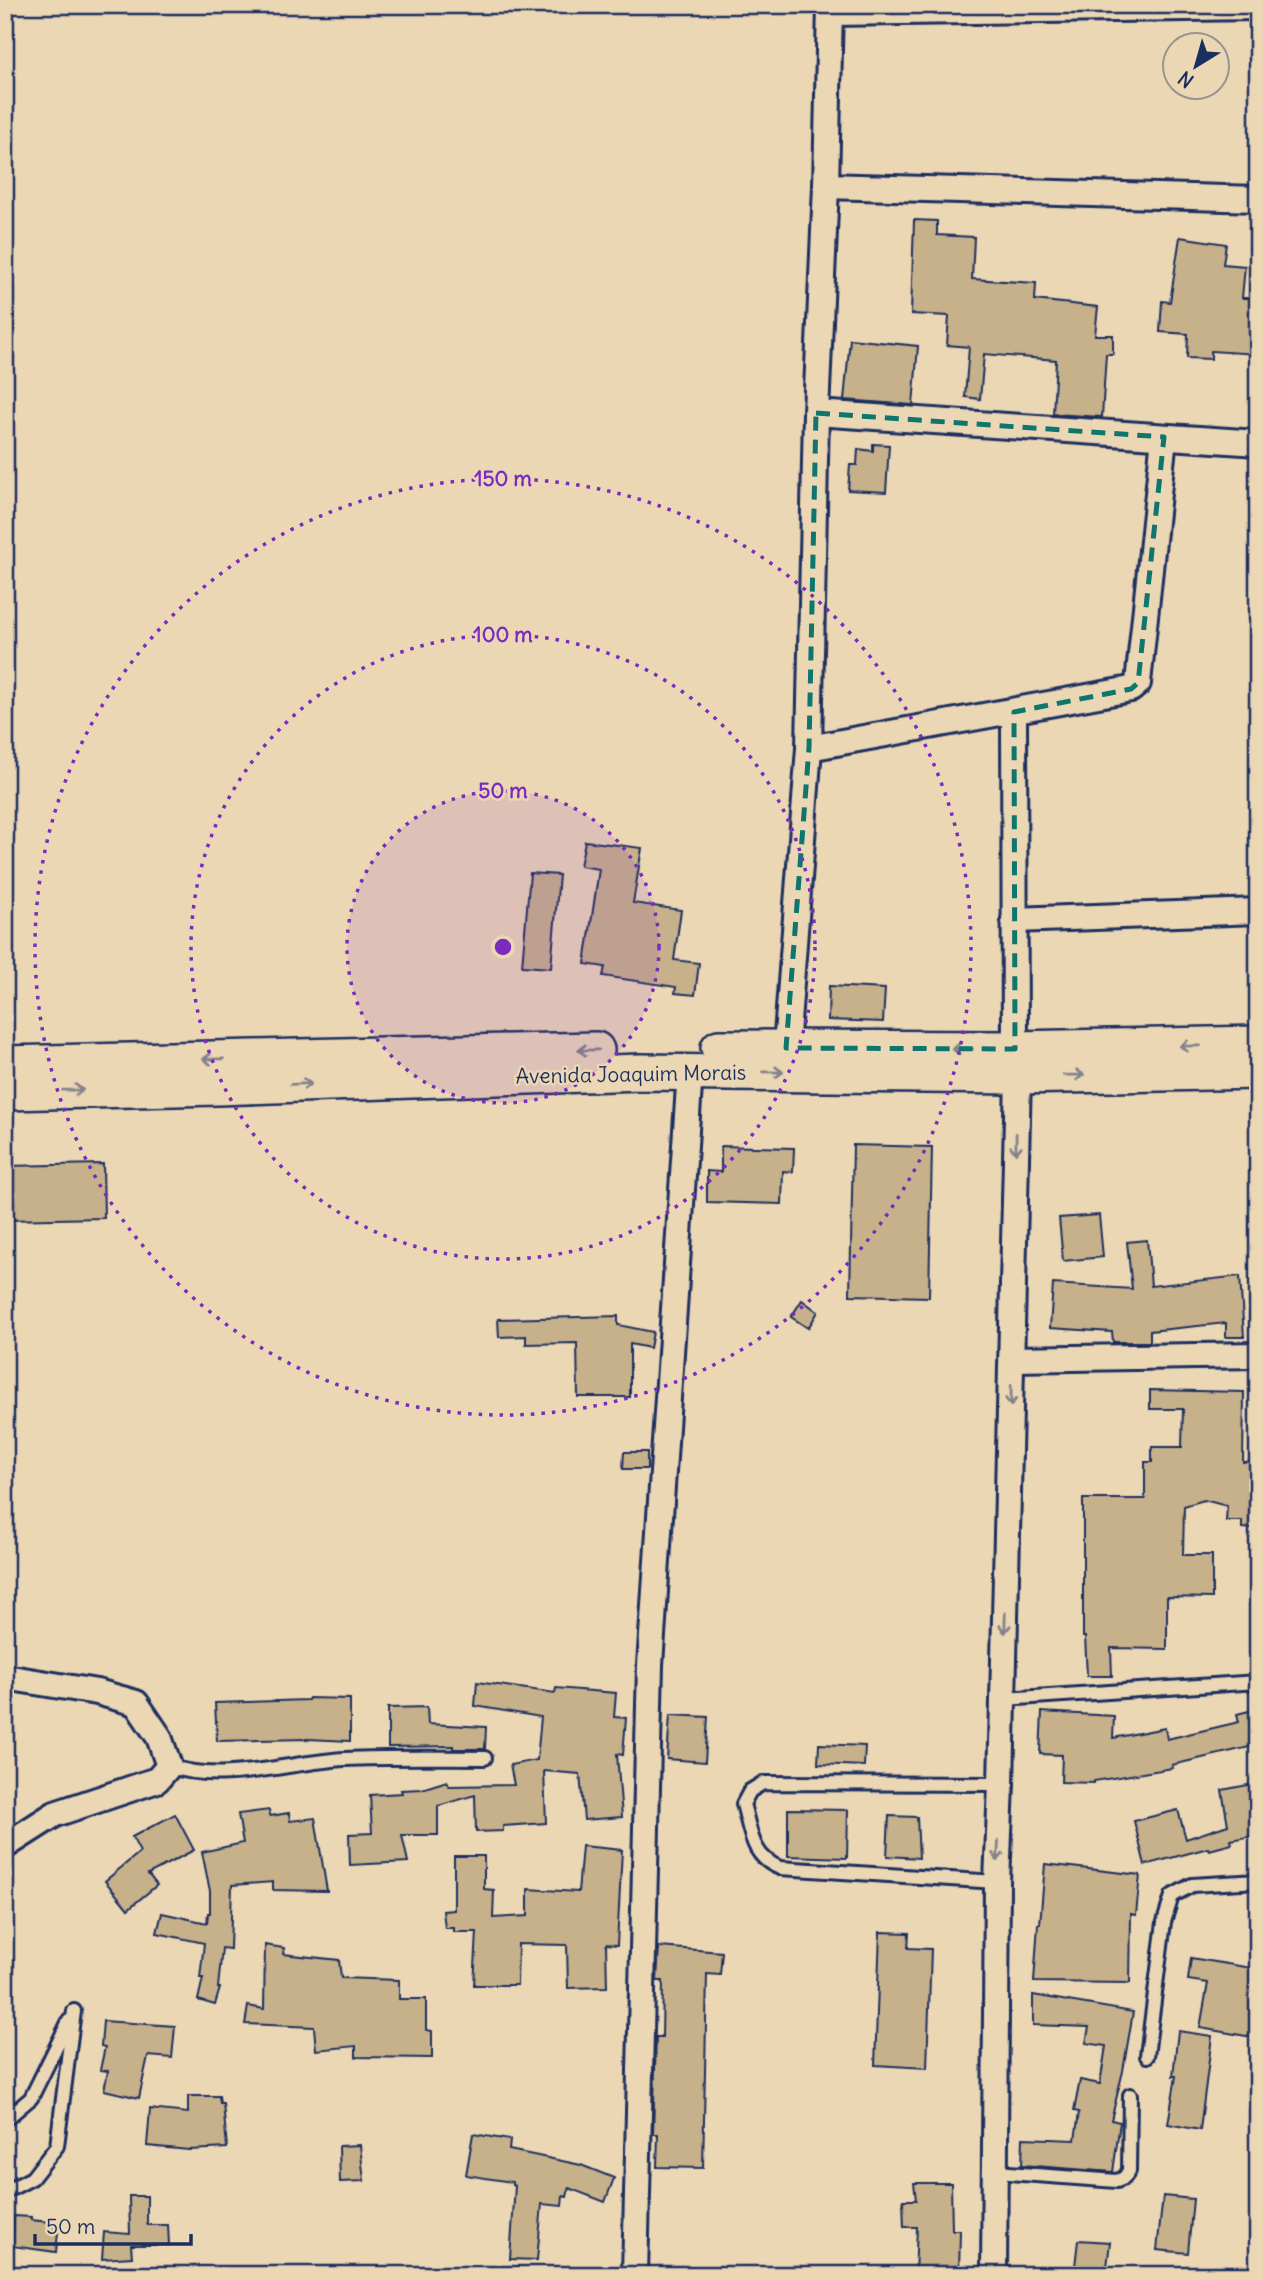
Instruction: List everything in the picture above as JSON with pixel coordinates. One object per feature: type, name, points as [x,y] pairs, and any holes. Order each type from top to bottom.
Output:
[{"type":"street","points":[[786,1048],[809,748],[816,413],[826,186],[830,9],[1258,8]]},
{"type":"street","points":[[826,186],[1258,199]]},
{"type":"street","points":[[816,413],[1258,443]]},
{"type":"street","points":[[809,748],[1131,690],[1138,683],[1164,437]]},
{"type":"street","points":[[994,2275],[997,1882],[1002,1784],[1012,1359],[1016,1063],[1014,712]]},
{"type":"street","points":[[1014,920],[1258,911]]},
{"type":"street","name":"Avenida Joaquim Morais","points":[[5,1092],[1016,1063],[1258,1044]]},
{"type":"street","name":"Avenida Joaquim Morais","points":[[5,1064],[512,1051],[786,1048],[1016,1063],[1258,1071]]},
{"type":"street","points":[[635,2275],[650,1665],[690,1071]]},
{"type":"street","points":[[1012,1359],[1258,1355]]},
{"type":"street","points":[[5,1677],[97,1692],[136,1703],[159,1737],[169,1766],[157,1780],[55,1814],[5,1846]]},
{"type":"lane","points":[[1004,1699],[1258,1682]]},
{"type":"lane","points":[[169,1766],[186,1772],[214,1774],[344,1759],[485,1758]]},
{"type":"lane","points":[[997,1882],[780,1868],[767,1863],[758,1853],[743,1804],[750,1791],[763,1783],[1002,1784]]},
{"type":"lane","points":[[1147,2056],[1164,1922],[1172,1896],[1192,1885],[1258,1881]]},
{"type":"lane","points":[[5,2120],[31,2098],[74,2011],[57,2146],[32,2178],[5,2192]]},
{"type":"lane","points":[[996,2172],[1117,2181],[1124,2178],[1129,2171],[1130,2095]]},
{"type":"highlighted area","points":[[816,413],[1164,437],[1138,683],[1131,689],[1014,712],[1015,1049],[786,1048],[809,748]]},
{"type":"building","points":[[914,220],[937,221],[937,235],[974,237],[972,279],[1036,283],[1035,300],[1098,307],[1095,335],[1113,335],[1113,354],[1106,354],[1102,417],[1053,414],[1056,360],[984,354],[980,399],[965,397],[969,347],[947,345],[949,316],[911,314]]},
{"type":"building","points":[[1180,237],[1226,244],[1223,264],[1245,266],[1242,298],[1258,298],[1258,354],[1211,351],[1211,359],[1187,358],[1188,334],[1160,332],[1162,301],[1170,302]]},
{"type":"building","points":[[850,339],[918,346],[913,405],[844,400]]},
{"type":"building","points":[[873,444],[889,445],[886,492],[848,490],[850,465],[857,465],[858,449],[873,451]]},
{"type":"building","points":[[585,841],[642,848],[633,903],[681,910],[674,960],[699,963],[695,995],[675,993],[676,987],[603,976],[605,967],[585,964],[599,869],[580,866]]},
{"type":"building","points":[[530,873],[559,875],[551,968],[522,966]]},
{"type":"building","points":[[829,986],[885,989],[883,1022],[828,1020]]},
{"type":"building","points":[[853,1145],[932,1147],[929,1297],[850,1295]]},
{"type":"building","points":[[721,1146],[794,1148],[793,1172],[783,1171],[782,1204],[707,1202],[707,1171],[721,1172]]},
{"type":"building","points":[[103,1164],[104,1218],[5,1220],[5,1166]]},
{"type":"building","points":[[1099,1215],[1103,1257],[1063,1261],[1059,1218]]},
{"type":"building","points":[[1147,1240],[1151,1286],[1240,1276],[1244,1337],[1226,1337],[1226,1323],[1150,1331],[1150,1342],[1113,1342],[1112,1332],[1050,1328],[1053,1284],[1132,1289],[1127,1242]]},
{"type":"building","points":[[802,1300],[818,1312],[808,1328],[791,1317]]},
{"type":"building","points":[[618,1316],[618,1325],[653,1332],[650,1348],[630,1344],[630,1397],[578,1397],[577,1343],[526,1344],[526,1336],[499,1337],[498,1319]]},
{"type":"building","points":[[1150,1390],[1244,1392],[1243,1462],[1258,1461],[1258,1529],[1242,1528],[1242,1521],[1226,1521],[1227,1506],[1204,1500],[1184,1506],[1183,1555],[1212,1555],[1212,1598],[1167,1597],[1167,1649],[1111,1648],[1112,1676],[1087,1676],[1083,1637],[1083,1499],[1145,1499],[1145,1462],[1152,1462],[1152,1447],[1182,1447],[1183,1409],[1150,1409]]},
{"type":"building","points":[[624,1452],[647,1452],[647,1469],[623,1469]]},
{"type":"building","points":[[477,1682],[555,1693],[556,1688],[616,1693],[614,1717],[626,1718],[623,1755],[617,1754],[622,1817],[584,1820],[580,1774],[544,1771],[546,1823],[503,1826],[503,1831],[476,1832],[475,1795],[438,1806],[438,1835],[402,1835],[408,1862],[350,1865],[349,1834],[372,1833],[370,1795],[402,1793],[401,1790],[422,1789],[447,1781],[449,1786],[514,1785],[510,1765],[537,1760],[541,1717],[475,1706]]},
{"type":"building","points":[[309,1698],[350,1699],[350,1741],[217,1741],[215,1703]]},
{"type":"building","points":[[427,1707],[428,1724],[486,1727],[485,1749],[453,1749],[453,1746],[388,1747],[388,1708]]},
{"type":"building","points":[[1253,1710],[1254,1715],[1258,1714],[1258,1745],[1172,1765],[1173,1768],[1094,1783],[1061,1782],[1062,1755],[1040,1754],[1042,1712],[1114,1716],[1113,1738],[1165,1728],[1167,1739],[1239,1722],[1237,1714]]},
{"type":"building","points":[[670,1715],[708,1717],[705,1762],[667,1759]]},
{"type":"building","points":[[819,1744],[865,1746],[864,1766],[818,1764]]},
{"type":"building","points":[[1258,1783],[1258,1835],[1145,1865],[1134,1821],[1178,1810],[1186,1839],[1228,1825],[1222,1790]]},
{"type":"building","points":[[788,1809],[848,1810],[847,1858],[788,1856]]},
{"type":"building","points":[[269,1810],[270,1816],[289,1813],[290,1821],[315,1818],[327,1891],[273,1890],[273,1882],[232,1885],[230,1949],[222,1948],[220,1988],[215,2005],[198,2000],[203,1978],[200,1978],[204,1943],[157,1933],[162,1913],[207,1923],[210,1891],[202,1852],[243,1843],[238,1814]]},
{"type":"building","points":[[175,1814],[194,1850],[148,1874],[157,1885],[128,1909],[105,1881],[140,1852],[132,1837]]},
{"type":"building","points":[[889,1816],[917,1817],[919,1858],[887,1856]]},
{"type":"building","points":[[582,1846],[622,1850],[617,1945],[606,1944],[607,1987],[568,1988],[567,1945],[518,1944],[517,1985],[474,1985],[477,1932],[454,1932],[454,1928],[445,1928],[443,1911],[454,1910],[454,1856],[484,1856],[484,1889],[494,1890],[493,1918],[528,1916],[528,1889],[578,1892]]},
{"type":"building","points":[[1045,1864],[1140,1875],[1136,1915],[1131,1914],[1130,1983],[1034,1982]]},
{"type":"building","points":[[880,1932],[909,1933],[908,1948],[931,1949],[927,2068],[875,2065]]},
{"type":"building","points":[[265,1945],[284,1948],[283,1954],[339,1960],[341,1978],[399,1980],[399,1999],[426,1999],[426,2030],[432,2031],[432,2058],[356,2057],[356,2046],[316,2050],[314,2027],[245,2024],[248,2006],[264,2009]]},
{"type":"building","points":[[659,1947],[722,1952],[720,1975],[707,1974],[703,2168],[657,2167],[658,2134],[653,2134],[656,2037],[662,2037],[663,1981],[657,1981]]},
{"type":"building","points":[[1191,1958],[1258,1969],[1258,2038],[1200,2028],[1208,1983],[1188,1980]]},
{"type":"building","points":[[1033,1995],[1133,2012],[1111,2120],[1120,2122],[1113,2172],[1022,2165],[1023,2138],[1075,2140],[1079,2112],[1074,2111],[1080,2080],[1100,2084],[1106,2046],[1086,2043],[1089,2027],[1033,2025]]},
{"type":"building","points":[[103,2021],[175,2026],[172,2058],[148,2056],[139,2098],[104,2090],[108,2071],[100,2070],[105,2047],[101,2046]]},
{"type":"building","points":[[1178,2031],[1212,2036],[1200,2130],[1168,2124],[1176,2076],[1173,2076]]},
{"type":"building","points":[[188,2096],[219,2096],[220,2103],[223,2103],[227,2148],[189,2150],[147,2146],[150,2109],[188,2113]]},
{"type":"building","points":[[473,2134],[510,2140],[509,2150],[581,2165],[614,2178],[605,2202],[569,2188],[567,2197],[563,2196],[562,2206],[542,2204],[537,2260],[510,2259],[515,2186],[512,2182],[466,2175]]},
{"type":"building","points":[[360,2145],[364,2181],[340,2182],[339,2146]]},
{"type":"building","points":[[914,2183],[951,2183],[952,2230],[960,2230],[959,2275],[915,2275],[917,2227],[904,2227],[903,2200],[916,2200]]},
{"type":"building","points":[[129,2196],[147,2196],[147,2225],[168,2225],[169,2245],[131,2245],[132,2257],[102,2259],[104,2232],[130,2234]]},
{"type":"building","points":[[1163,2196],[1193,2199],[1188,2253],[1157,2250]]},
{"type":"building","points":[[14,2216],[59,2223],[56,2252],[12,2246]]},
{"type":"building","points":[[1078,2240],[1110,2242],[1106,2275],[1074,2275]]}]
